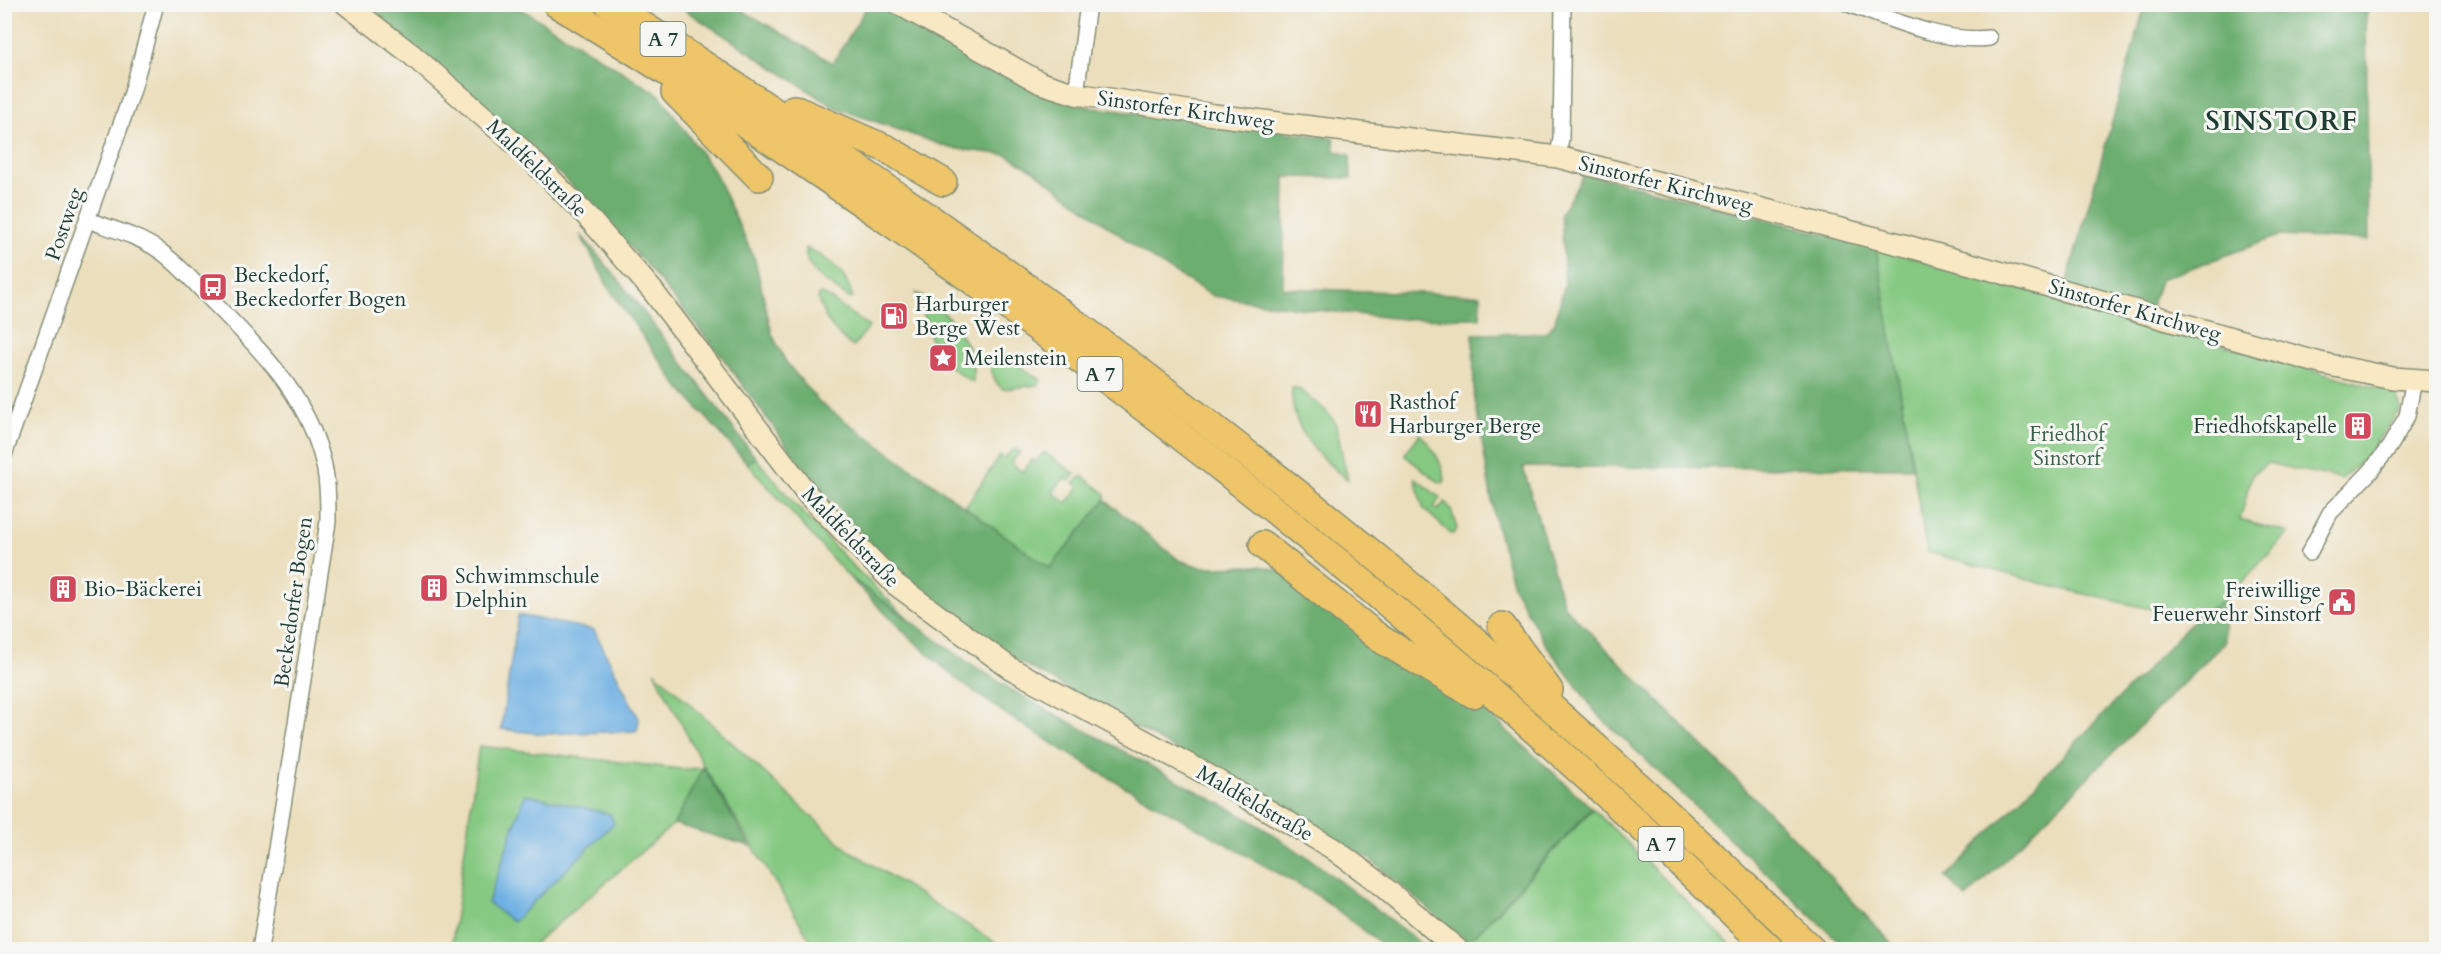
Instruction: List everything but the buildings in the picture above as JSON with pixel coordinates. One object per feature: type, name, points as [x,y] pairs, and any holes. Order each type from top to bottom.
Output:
[{"type":"highway","name":"A 7","points":[[557,4],[839,187],[1040,329],[1144,407],[1286,519],[1548,741],[1771,950]]},
{"type":"highway","name":"A 7","points":[[609,4],[717,73],[997,264],[1169,392],[1320,512],[1596,747],[1812,950]]},
{"type":"highway","points":[[623,45],[699,116],[759,177]]},
{"type":"highway","points":[[717,73],[821,122],[887,149],[943,182]]},
{"type":"highway","points":[[1263,545],[1379,638],[1548,741]]},
{"type":"highway","points":[[1502,626],[1532,669],[1596,747]]},
{"type":"street","name":"Postweg","points":[[4,455],[132,93],[156,4]]},
{"type":"street","name":"Maldfeldstraße","points":[[345,4],[411,54],[520,148],[586,215],[652,290],[809,496],[895,584],[1010,668],[1208,775],[1332,848],[1374,879],[1458,950]]},
{"type":"street","name":"Sinstorfer Kirchweg","points":[[899,4],[1041,82],[1076,94],[1214,115],[1558,157],[1907,246],[2320,363],[2414,380],[2436,381]]},
{"type":"street","points":[[1076,94],[1089,4]]},
{"type":"street","points":[[1558,157],[1561,138],[1563,4]]},
{"type":"street","points":[[1848,4],[1953,38],[1973,40],[1989,38]]},
{"type":"street","name":"Beckedorfer Bogen","points":[[88,220],[134,237],[161,251],[244,333],[280,372],[308,421],[322,454],[328,489],[328,522],[260,950]]},
{"type":"street","points":[[2309,553],[2330,513],[2370,472],[2390,446],[2407,416],[2414,380]]},
{"type":"green space","points":[[360,5],[515,5],[660,95],[715,173],[755,260],[772,334],[786,362],[819,402],[1050,568],[1105,500],[1179,560],[1201,567],[1259,566],[1283,571],[1371,642],[1490,715],[1592,808],[1468,943],[1370,859],[1013,658],[888,563],[803,468],[723,358],[642,260],[563,177]]},
{"type":"green space","points":[[677,5],[733,5],[833,63],[868,5],[883,5],[1046,94],[1089,107],[1334,138],[1335,151],[1350,155],[1351,178],[1285,177],[1283,288],[1481,295],[1480,318],[1403,319],[1213,296],[1153,260],[1033,170],[1007,155],[950,148],[834,107]]},
{"type":"green space","points":[[2145,5],[2370,5],[2366,17],[2369,240],[2279,236],[2161,279],[2145,323],[2062,299]]},
{"type":"green space","points":[[1585,173],[1876,247],[1913,468],[1523,467],[1564,606],[1797,841],[1897,949],[1847,949],[1597,714],[1544,642],[1513,586],[1495,520],[1474,394],[1473,334],[1545,333],[1554,324],[1565,284],[1561,213]]},
{"type":"green space","points":[[580,234],[618,279],[756,458],[747,463],[678,386],[610,290]]},
{"type":"green space","name":"Friedhof Sinstorf","points":[[1876,247],[2395,393],[2401,408],[2368,454],[2342,479],[2267,463],[2252,475],[2240,520],[2289,533],[2223,602],[2200,614],[2173,614],[2058,588],[1927,552]]},
{"type":"green space","points":[[806,248],[830,262],[842,274],[853,298],[835,289],[814,271],[806,256]]},
{"type":"green space","points":[[916,293],[938,308],[965,341],[973,368],[973,381],[941,360],[934,351]]},
{"type":"green space","points":[[820,294],[825,295],[869,327],[853,347],[841,337],[827,319],[820,305],[818,297]]},
{"type":"green space","points":[[996,354],[1006,357],[1041,380],[1038,385],[1003,389],[995,380],[991,369],[990,361]]},
{"type":"green space","points":[[1292,388],[1298,388],[1325,410],[1335,422],[1348,480],[1326,462],[1308,441],[1296,416]]},
{"type":"green space","points":[[1420,434],[1439,461],[1444,473],[1443,483],[1404,455]]},
{"type":"green space","points":[[1014,449],[1020,452],[1011,463],[1023,472],[1032,460],[1036,462],[1044,452],[1075,474],[1069,481],[1064,478],[1053,492],[1067,503],[1079,487],[1074,483],[1082,476],[1106,494],[1105,500],[1050,569],[965,507],[1000,456],[1004,458]]},
{"type":"green space","points":[[756,458],[829,541],[908,618],[848,576],[747,463]]},
{"type":"green space","points":[[1415,478],[1440,498],[1434,507],[1438,510],[1445,502],[1451,509],[1457,529],[1455,533],[1451,534],[1423,508]]},
{"type":"green space","points":[[848,576],[969,663],[1020,695],[1252,821],[1313,861],[1428,949],[1388,949],[1320,897],[1097,771],[1007,715],[955,678],[907,635]]},
{"type":"green space","points":[[2223,602],[2225,642],[1966,898],[1946,877],[2200,614]]},
{"type":"green space","points":[[654,671],[847,849],[1006,949],[816,949],[704,767]]},
{"type":"green space","points":[[479,746],[681,769],[703,768],[674,824],[528,949],[451,950]]},
{"type":"green space","points":[[703,767],[750,846],[674,824]]},
{"type":"green space","points":[[1593,809],[1735,949],[1475,950],[1468,943]]},
{"type":"water","points":[[518,615],[594,630],[639,719],[637,731],[542,734],[501,729]]},
{"type":"water","points":[[525,794],[610,814],[614,823],[513,922],[488,903]]},
{"type":"place","name":"Beckedorf, Beckedorfer Bogen","points":[[213,287]]},
{"type":"place","name":"Harburger Berge West","points":[[894,316]]},
{"type":"place","name":"Meilenstein","points":[[943,358]]},
{"type":"place","name":"Rasthof Harburger Berge","points":[[1368,414]]},
{"type":"place","name":"Friedhofskapelle","points":[[2358,426]]},
{"type":"place","name":"Schwimmschule Delphin","points":[[434,588]]},
{"type":"place","name":"Bio-Bäckerei","points":[[63,589]]},
{"type":"place","name":"Freiwillige Feuerwehr Sinstorf","points":[[2342,602]]},
{"type":"district","name":"SINSTORF","points":[[2282,121]]}]
